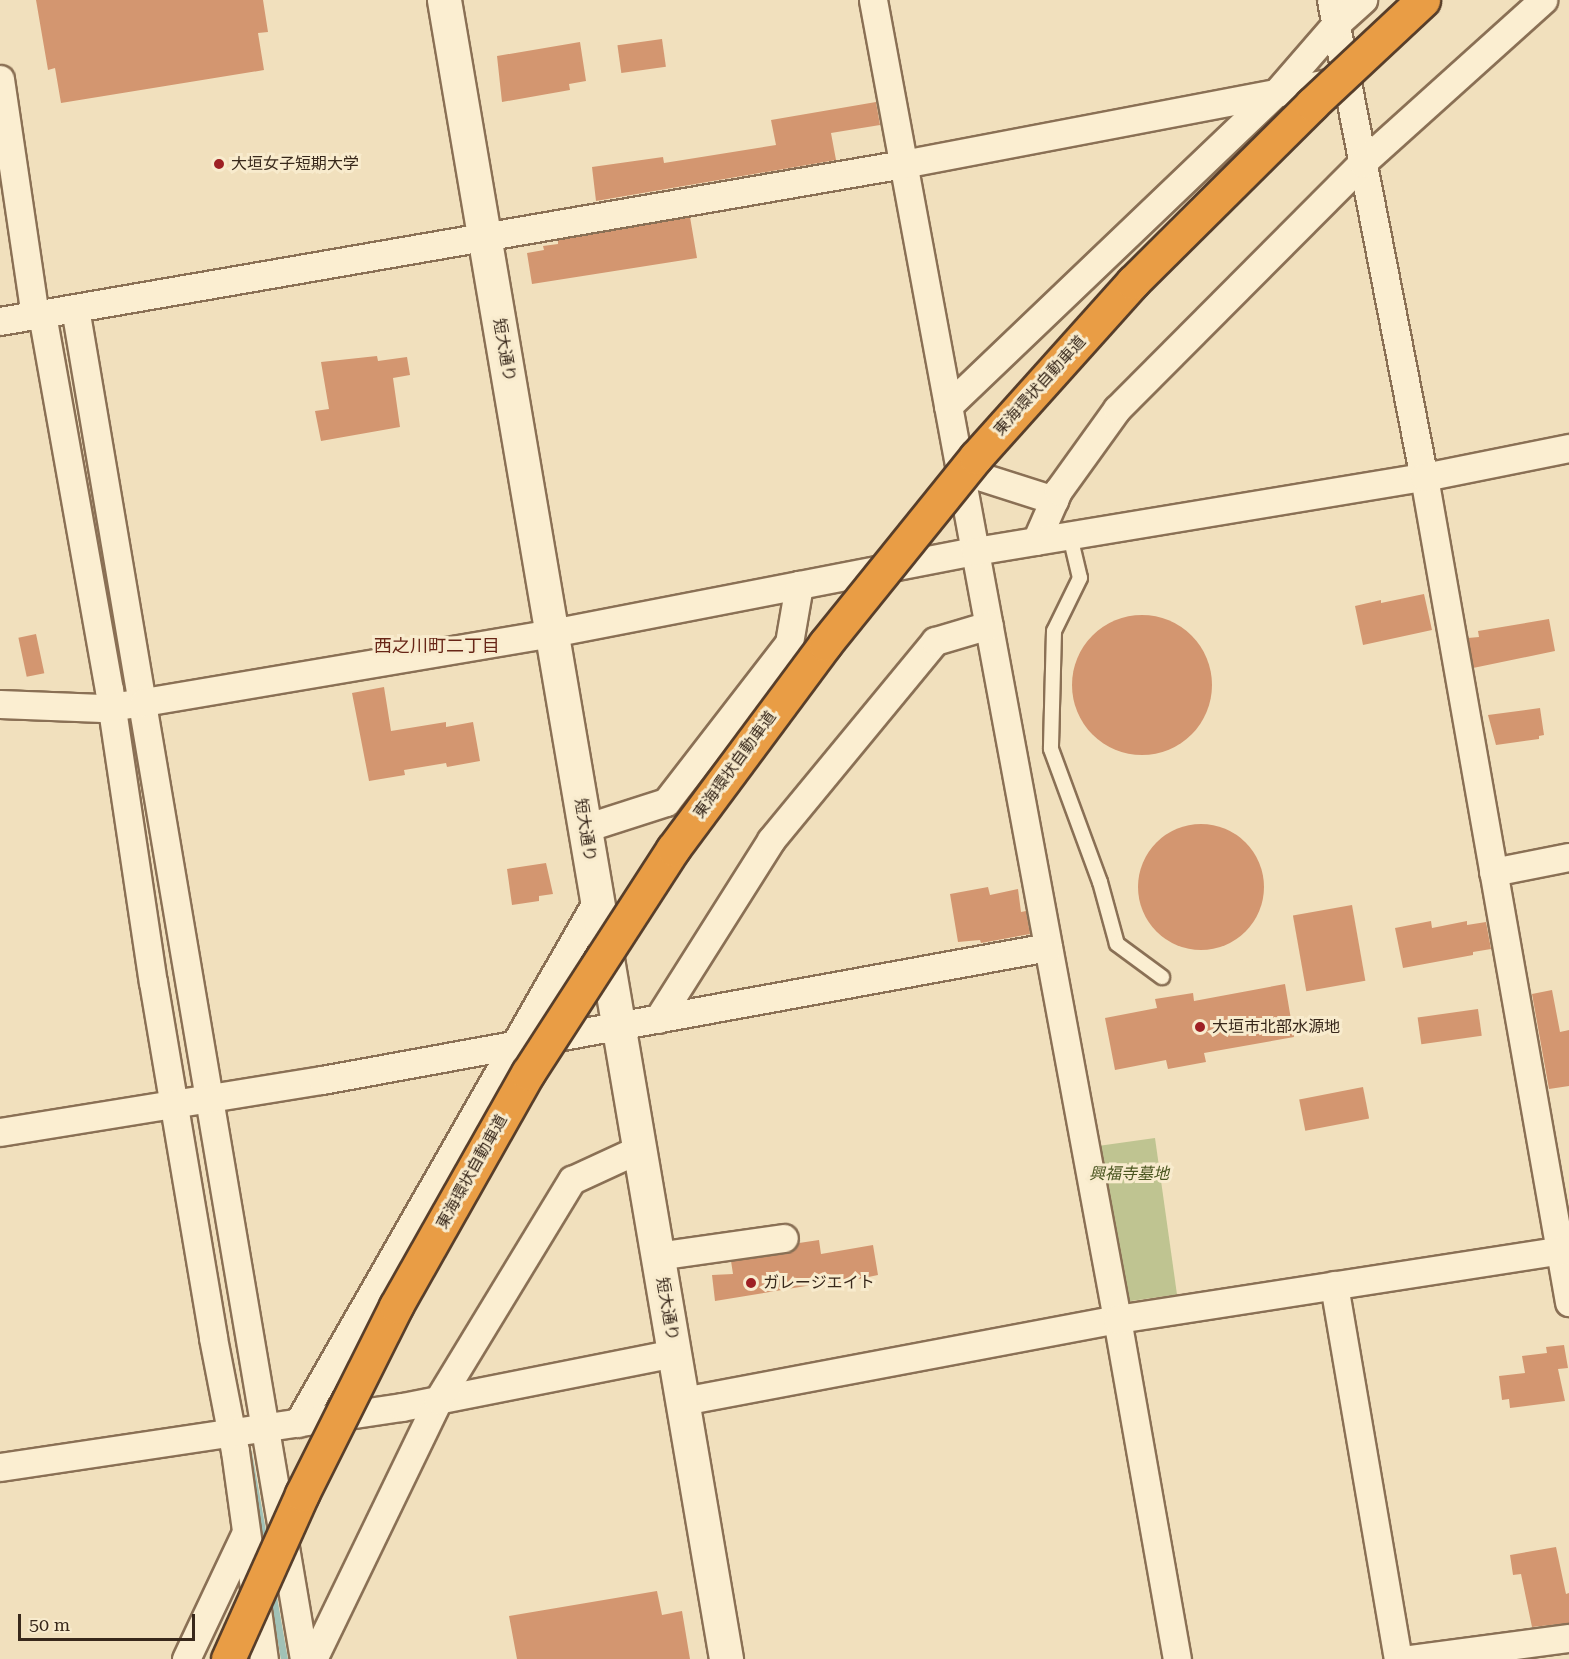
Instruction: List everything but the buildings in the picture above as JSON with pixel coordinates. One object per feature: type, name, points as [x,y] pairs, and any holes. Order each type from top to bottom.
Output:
[{"type":"highway","name":"東海環状自動車道","points":[[228,1659],[302,1494],[396,1306],[528,1072],[673,849],[825,644],[976,457],[1133,282],[1312,104],[1423,0]]},
{"type":"street","name":"短大通り","points":[[444,0],[726,1659]]},
{"type":"street","points":[[873,0],[1118,1319],[1177,1659]]},
{"type":"street","points":[[948,406],[1275,93],[1333,12],[1363,0]]},
{"type":"street","points":[[1036,541],[1054,500],[1117,409],[1362,163],[1543,0]]},
{"type":"street","points":[[1333,12],[1424,477],[1493,872],[1565,1249],[1569,1302]]},
{"type":"street","points":[[0,79],[53,312],[126,704],[190,1101],[231,1433],[264,1659]]},
{"type":"street","points":[[0,321],[903,164],[1346,80]]},
{"type":"street","points":[[0,704],[126,704],[552,633],[975,552],[1424,477],[1569,448]]},
{"type":"street","points":[[960,470],[1054,500]]},
{"type":"street","points":[[585,828],[666,802],[789,643],[799,585]]},
{"type":"street","points":[[658,1019],[771,840],[935,641],[989,625]]},
{"type":"street","points":[[126,704],[190,1101],[263,1428],[304,1659]]},
{"type":"street","points":[[1493,872],[1569,857]]},
{"type":"street","points":[[298,1423],[597,901]]},
{"type":"street","points":[[0,1132],[617,1027],[1048,947]]},
{"type":"street","points":[[313,1659],[438,1400],[572,1180],[639,1149]]},
{"type":"street","points":[[657,1256],[784,1238]]},
{"type":"street","points":[[683,1401],[1118,1319],[1565,1249]]},
{"type":"street","points":[[1334,1285],[1398,1659]]},
{"type":"street","points":[[0,1467],[438,1400],[674,1353]]},
{"type":"street","points":[[186,1659],[246,1532]]},
{"type":"street","points":[[1409,1659],[1542,1650],[1569,1638]]},
{"type":"lane","points":[[1070,536],[1080,578],[1054,631],[1051,749],[1100,882],[1117,944],[1162,977]]},
{"type":"green space","name":"興福寺墓地","points":[[1155,1138],[1177,1294],[1115,1303],[1093,1147]]},
{"type":"waterway","points":[[248,1452],[265,1547]]},
{"type":"waterway","points":[[272,1591],[284,1659]]},
{"type":"place","name":"大垣女子短期大学","points":[[219,164]]},
{"type":"place","name":"大垣市北部水源地","points":[[1200,1027]]},
{"type":"place","name":"ガレージエイト","points":[[751,1283]]},
{"type":"district","name":"西之川町二丁目","points":[[437,646]]}]
